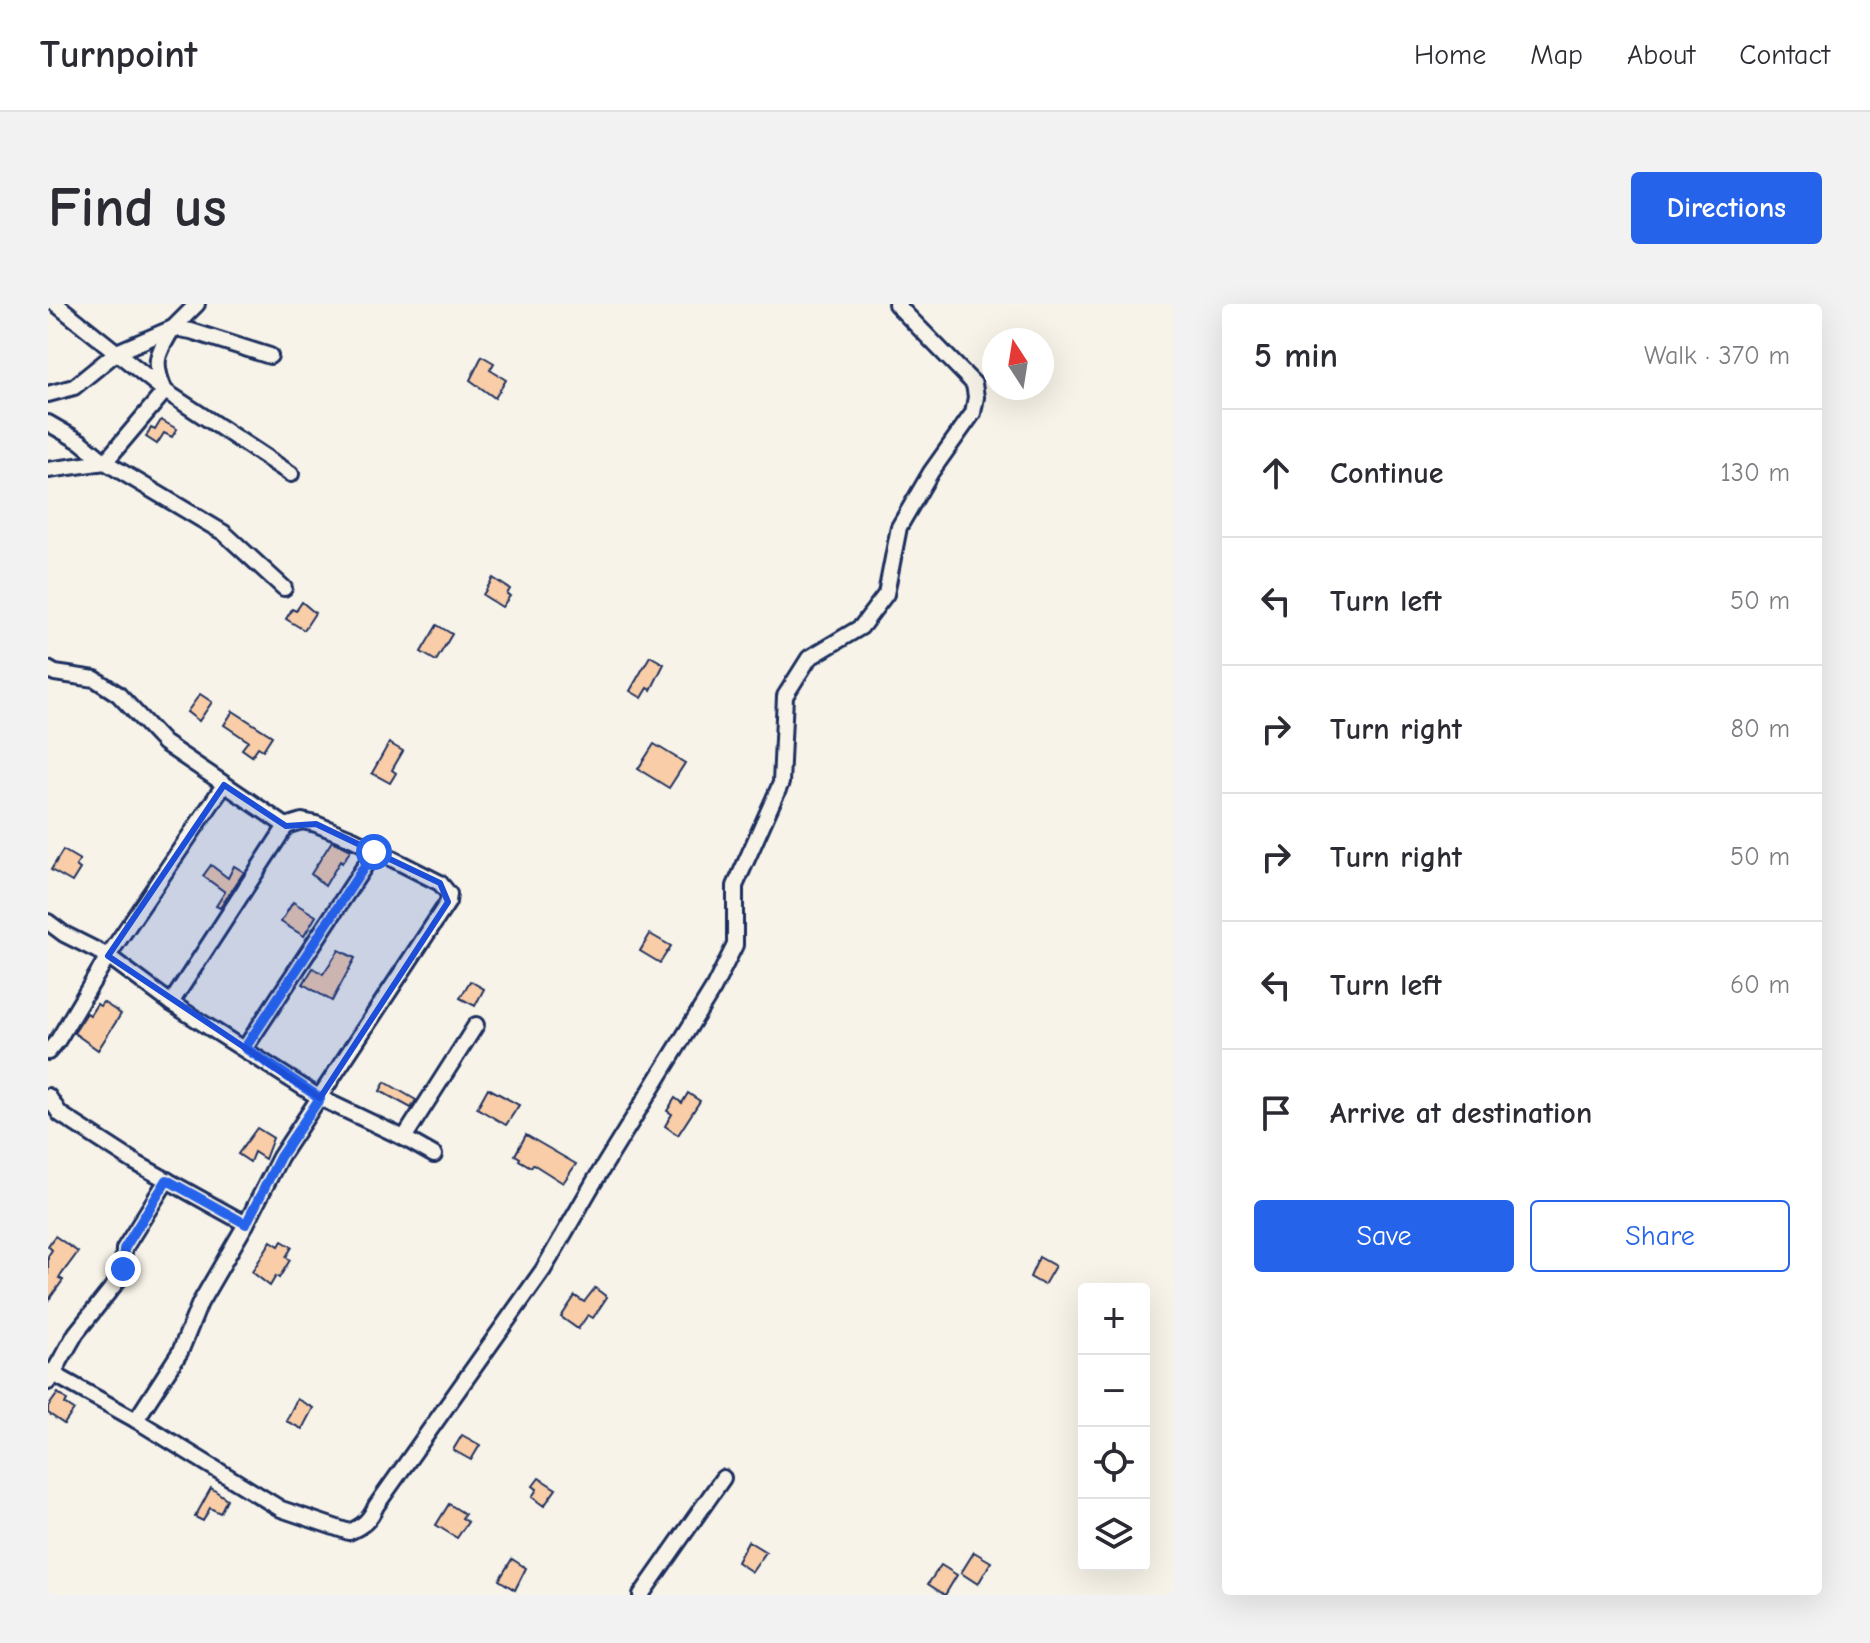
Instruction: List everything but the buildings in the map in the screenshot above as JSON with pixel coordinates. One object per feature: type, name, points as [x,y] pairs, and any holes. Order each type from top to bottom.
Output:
[{"type":"street","points":[[56,304],[165,391],[291,474]]},
{"type":"street","points":[[165,391],[157,373],[161,347],[173,328],[197,304]]},
{"type":"street","points":[[167,1180],[124,1249],[119,1279],[76,1333],[49,1376],[136,1420],[281,1509],[349,1532],[363,1526],[543,1270],[713,989],[735,945],[735,886],[781,783],[785,696],[809,658],[861,627],[886,594],[899,527],[931,472],[973,413],[976,397],[974,384],[896,304]]},
{"type":"street","points":[[48,394],[84,381],[117,352],[173,328],[270,356]]},
{"type":"street","points":[[48,470],[105,462],[165,391]]},
{"type":"street","points":[[48,423],[81,442],[105,462],[224,533],[284,588]]},
{"type":"street","points":[[48,669],[55,673],[95,679],[118,694],[164,743],[286,826]]},
{"type":"street","points":[[48,1052],[108,956],[224,785]]},
{"type":"street","points":[[136,1420],[180,1352],[200,1303],[280,1157],[448,902],[449,894],[440,883],[353,839],[302,821],[286,826],[171,1003]]},
{"type":"street","points":[[245,1048],[374,852]]},
{"type":"street","points":[[48,922],[64,934],[108,956],[171,1003],[320,1098],[434,1155]]},
{"type":"street","points":[[48,932],[64,934]]},
{"type":"street","points":[[404,1138],[476,1025]]},
{"type":"street","points":[[48,1096],[60,1114],[246,1224]]},
{"type":"street","points":[[641,1595],[723,1478]]},
{"type":"highlighted area","points":[[224,785],[286,826],[316,824],[440,883],[448,902],[320,1098],[108,956]]},
{"type":"route","points":[[123,1269],[124,1249],[167,1180],[246,1224],[280,1157],[320,1098],[245,1048],[374,852]]}]
